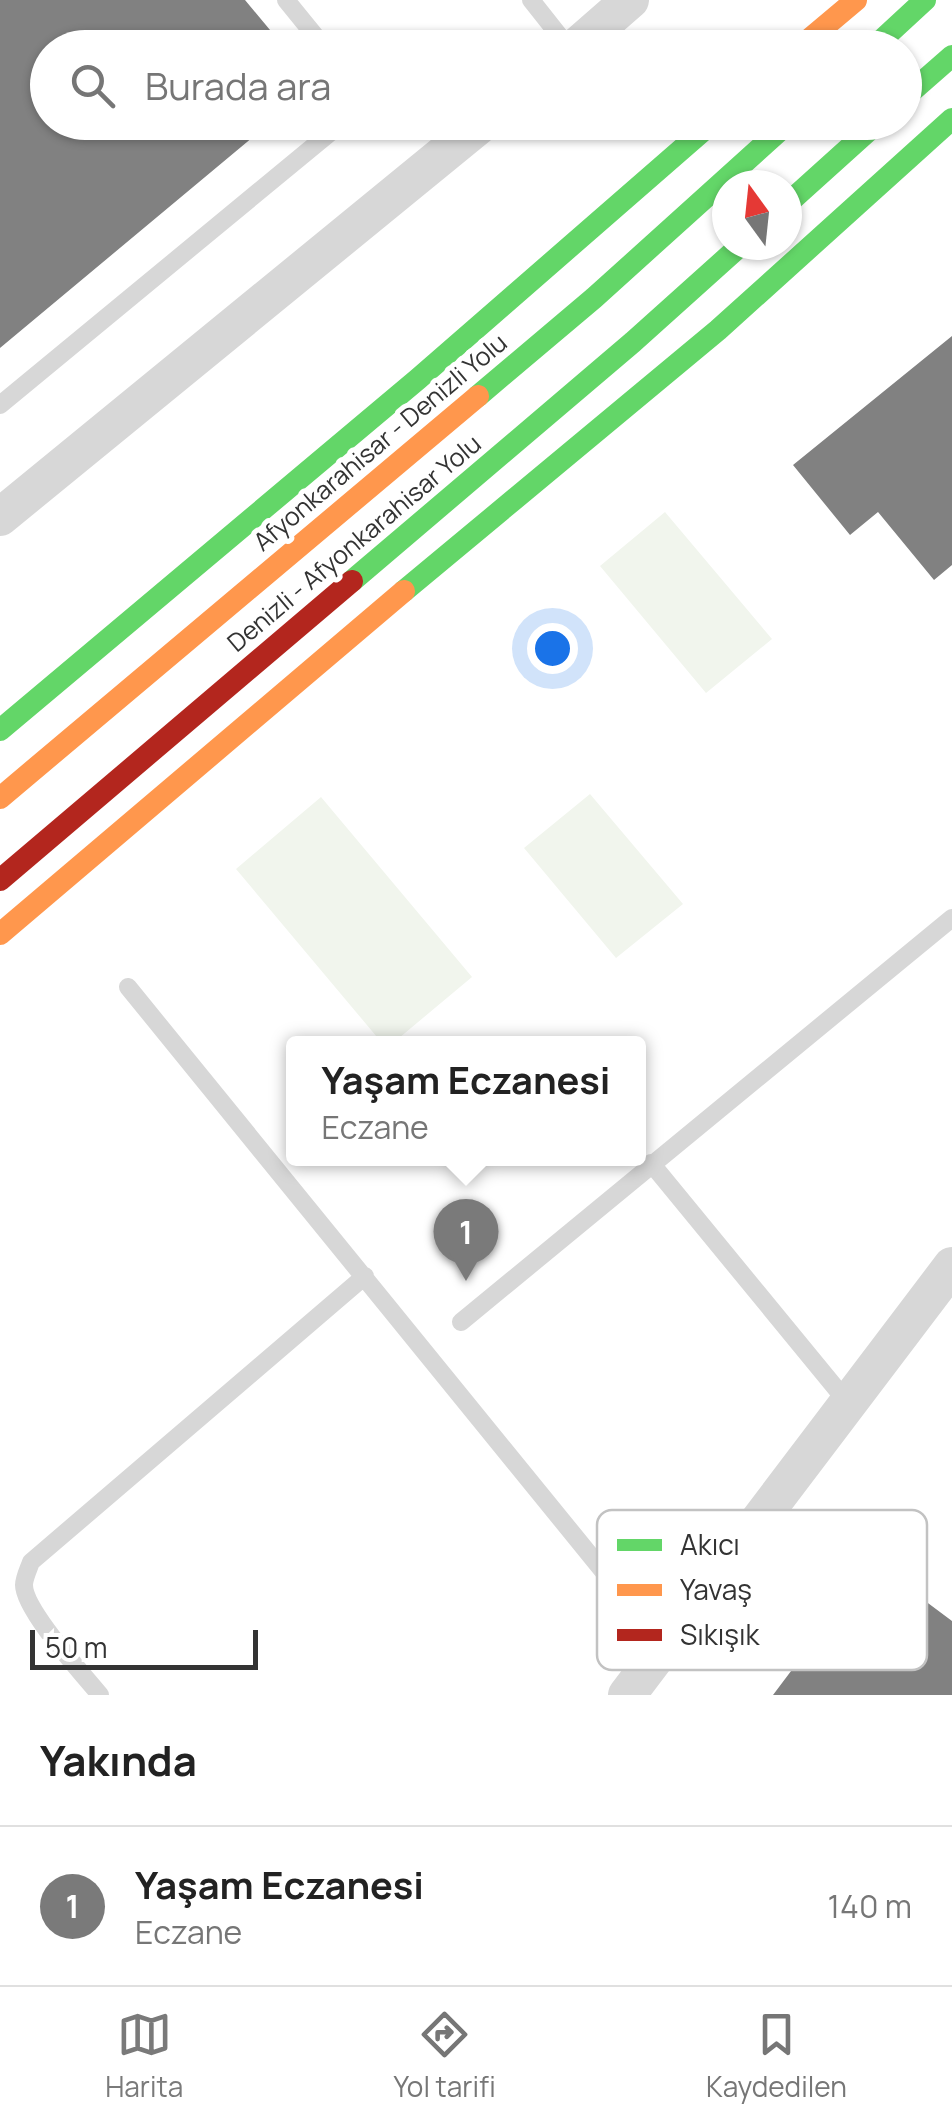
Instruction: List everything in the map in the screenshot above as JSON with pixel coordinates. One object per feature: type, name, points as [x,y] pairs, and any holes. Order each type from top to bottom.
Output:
[{"type":"highway","points":[[821,30],[856,0]]},
{"type":"highway","points":[[892,30],[925,0]]},
{"type":"highway","points":[[922,82],[952,56]]},
{"type":"highway","points":[[0,934],[246,722],[718,330],[952,120]]},
{"type":"highway","points":[[0,730],[418,378],[692,140]]},
{"type":"highway","name":"Afyonkarahisar - Denizli Yolu","points":[[0,798],[594,298],[769,140]]},
{"type":"highway","points":[[802,190],[858,140]]},
{"type":"highway","name":"Denizli - Afyonkarahisar Yolu","points":[[0,880],[725,260]]},
{"type":"street","points":[[594,30],[630,0]]},
{"type":"street","points":[[0,517],[461,140]]},
{"type":"street","points":[[767,1510],[952,1266]]},
{"type":"street","points":[[627,1695],[646,1670]]},
{"type":"lane","points":[[286,0],[310,30]]},
{"type":"lane","points":[[532,0],[557,30]]},
{"type":"lane","points":[[0,405],[321,140]]},
{"type":"lane","points":[[461,1322],[952,918]]},
{"type":"lane","points":[[128,987],[597,1563]]},
{"type":"lane","points":[[651,1164],[848,1403]]},
{"type":"lane","points":[[100,1695],[32,1606],[24,1586],[30,1562],[364,1276]]},
{"type":"shaded area","points":[[665,512],[772,639],[706,693],[600,566]]},
{"type":"shaded area","points":[[590,794],[683,904],[616,958],[524,848]]},
{"type":"shaded area","points":[[321,797],[472,977],[401,1036],[376,1036],[236,869]]},
{"type":"building","points":[[0,0],[245,0],[270,30],[30,30],[30,140],[249,140],[0,348]]},
{"type":"building","points":[[952,336],[952,565],[934,580],[878,512],[850,535],[793,465]]},
{"type":"building","points":[[927,1602],[952,1621],[952,1695],[773,1695],[792,1670],[927,1670]]},
{"type":"traffic: fast","points":[[892,30],[925,0]]},
{"type":"traffic: fast","points":[[922,82],[952,56]]},
{"type":"traffic: fast","points":[[404,591],[718,330],[952,119]]},
{"type":"traffic: fast","points":[[0,730],[418,379],[692,140]]},
{"type":"traffic: fast","points":[[478,396],[594,298],[769,140]]},
{"type":"traffic: fast","points":[[802,190],[858,140]]},
{"type":"traffic: fast","points":[[352,581],[724,260]]},
{"type":"traffic: slow","points":[[820,30],[856,0]]},
{"type":"traffic: slow","points":[[0,798],[478,396]]},
{"type":"traffic: slow","points":[[0,934],[404,591]]},
{"type":"traffic: jam","points":[[0,880],[352,581]]},
{"type":"place","name":"Yaşam Eczanesi","points":[[466,1281]]}]
